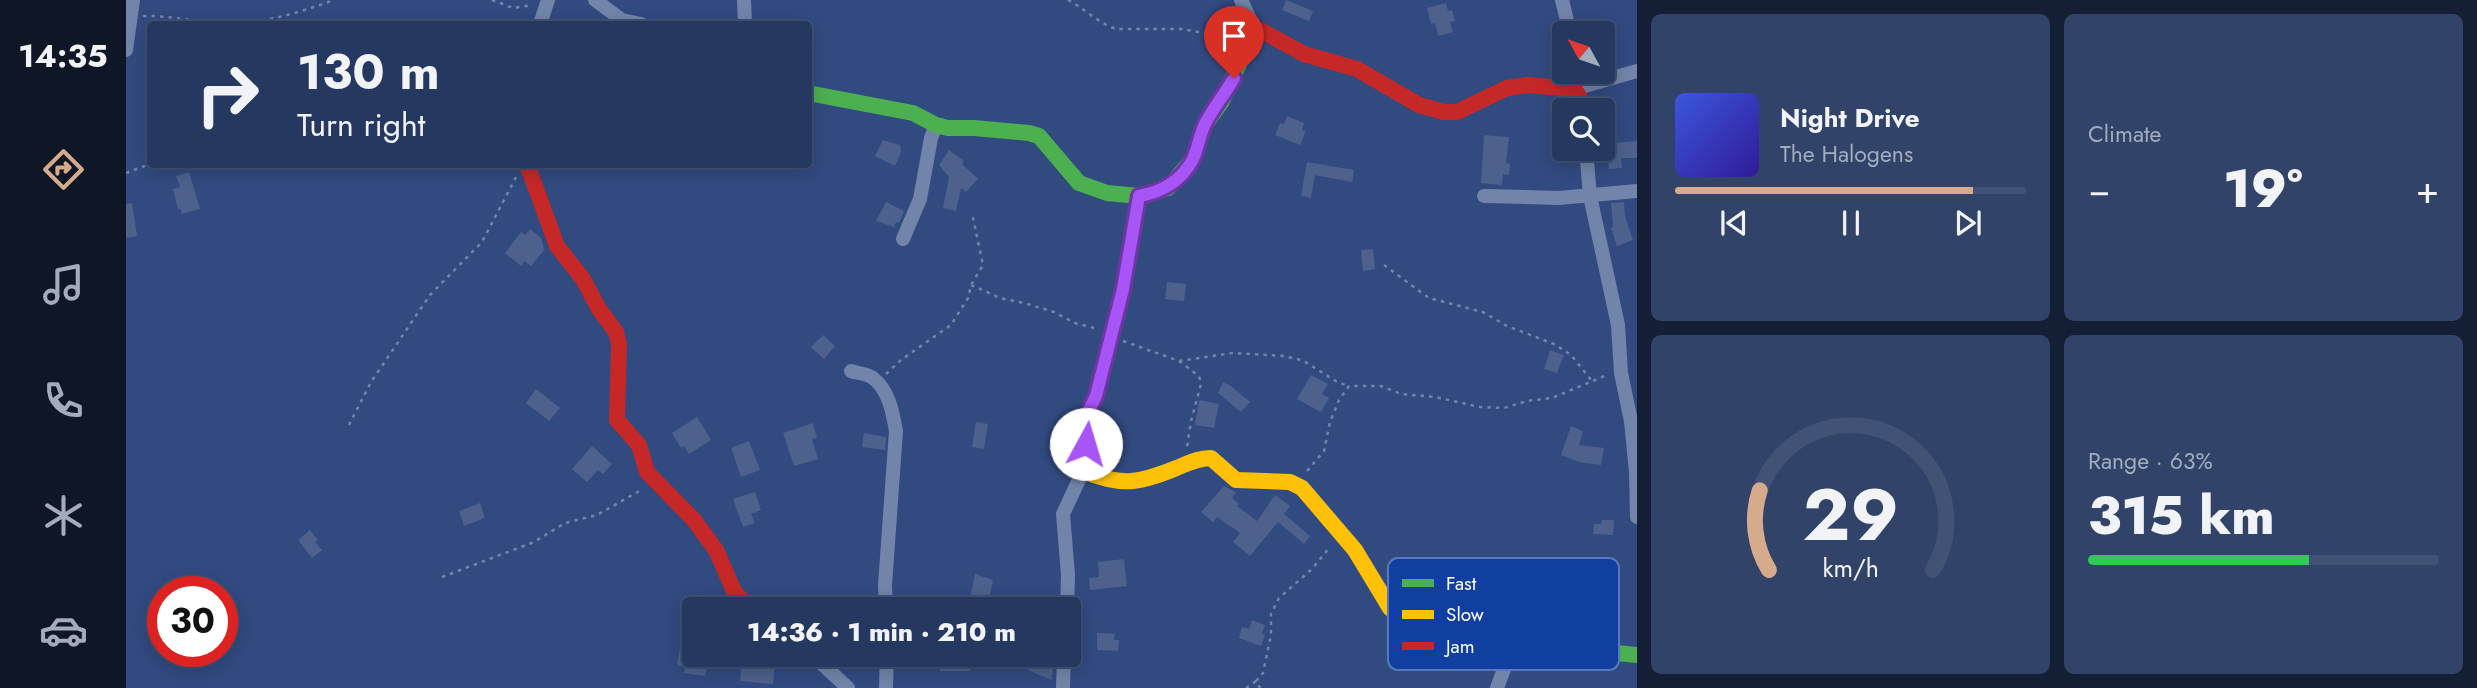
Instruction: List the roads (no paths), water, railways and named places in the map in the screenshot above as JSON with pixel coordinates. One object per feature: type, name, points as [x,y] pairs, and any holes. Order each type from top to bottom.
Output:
[{"type":"street","points":[[126,50],[133,16],[133,0]]},
{"type":"street","points":[[541,21],[548,0]]},
{"type":"street","points":[[595,0],[627,21]]},
{"type":"street","points":[[744,0],[746,21]]},
{"type":"street","points":[[1562,0],[1567,21]]},
{"type":"street","points":[[1237,4],[1256,32]]},
{"type":"street","points":[[812,94],[913,113],[948,128],[1004,130],[1039,136],[1079,183],[1107,193],[1139,196],[1168,188],[1193,159],[1202,129],[1222,101],[1256,32],[1262,31],[1293,48],[1361,70],[1399,94],[1429,108],[1448,113],[1457,112],[1507,88],[1542,85],[1574,89],[1637,71]]},
{"type":"street","points":[[1574,84],[1579,98]]},
{"type":"street","points":[[903,239],[920,199],[929,146],[936,125]]},
{"type":"street","points":[[1587,161],[1590,196],[1618,325],[1621,371],[1631,421],[1637,517]]},
{"type":"street","points":[[523,168],[557,246],[583,279],[599,309],[616,332],[619,362],[617,421],[639,445],[648,472],[655,482],[694,520],[716,550],[734,591],[740,597]]},
{"type":"street","points":[[1484,196],[1559,198],[1637,191]]},
{"type":"street","points":[[1068,597],[1063,514],[1083,471],[1088,416],[1096,396],[1123,289],[1139,196]]},
{"type":"street","points":[[851,371],[873,378],[892,408],[896,431],[886,597]]},
{"type":"street","points":[[1621,371],[1637,377]]},
{"type":"street","points":[[1083,471],[1103,479],[1144,481],[1200,458],[1211,458],[1236,480],[1290,482],[1303,488],[1355,550],[1388,605]]},
{"type":"street","points":[[1619,653],[1637,655]]},
{"type":"street","points":[[825,667],[848,688]]},
{"type":"street","points":[[886,688],[887,667]]},
{"type":"street","points":[[1063,688],[1064,667]]},
{"type":"street","points":[[1497,688],[1504,670]]}]
